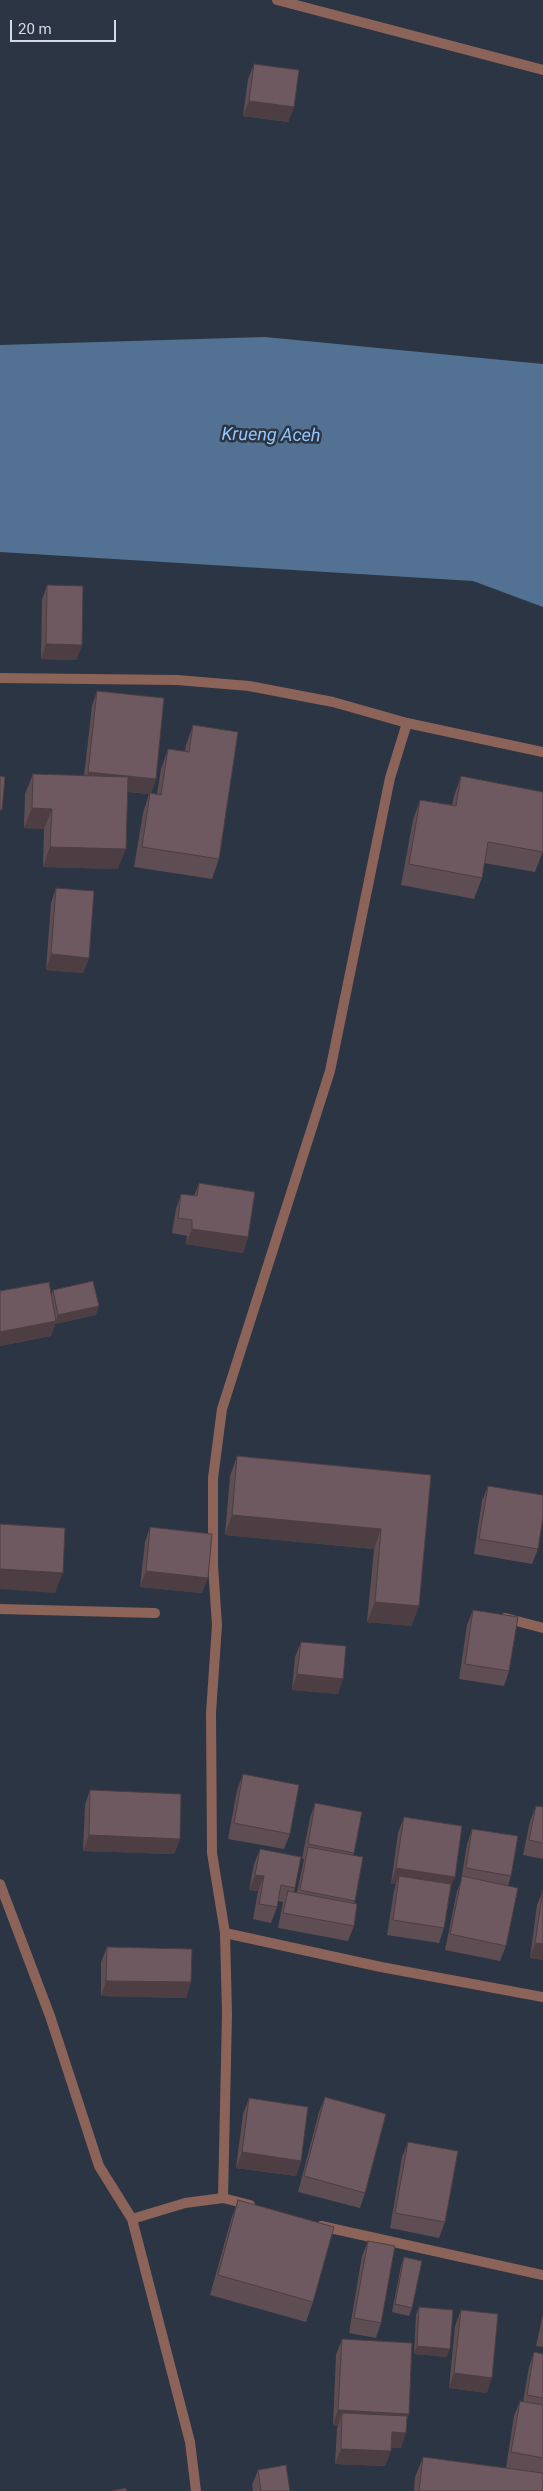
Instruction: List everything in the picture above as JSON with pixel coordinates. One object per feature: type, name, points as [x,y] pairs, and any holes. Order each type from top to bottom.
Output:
[{"type":"street","points":[[277,0],[543,70]]},
{"type":"street","points":[[0,678],[177,680],[249,686],[333,702],[407,723],[543,752]]},
{"type":"street","points":[[223,2198],[227,2014],[225,1934],[212,1853],[211,1713],[217,1625],[213,1565],[213,1478],[222,1409],[330,1071],[390,778],[407,723]]},
{"type":"street","points":[[0,1609],[154,1613]]},
{"type":"street","points":[[498,1616],[543,1628]]},
{"type":"street","points":[[0,1884],[50,2016],[100,2166],[132,2219],[190,2442],[196,2491]]},
{"type":"street","points":[[225,1934],[381,1967],[543,1997]]},
{"type":"street","points":[[132,2219],[186,2203],[223,2198],[259,2208]]},
{"type":"street","points":[[313,2224],[543,2275]]},
{"type":"water","name":"Krueng Aceh","points":[[265,337],[543,364],[543,607],[473,581],[0,552],[0,345]]},
{"type":"building","points":[[254,64],[299,70],[294,107],[249,101]]},
{"type":"building","points":[[47,585],[83,586],[82,645],[46,644]]},
{"type":"building","points":[[97,691],[164,698],[156,779],[88,772]]},
{"type":"building","points":[[193,725],[238,732],[219,859],[142,847],[150,793],[161,795],[168,749],[189,752]]},
{"type":"building","points":[[33,774],[128,777],[126,849],[50,847],[52,809],[32,808]]},
{"type":"building","points":[[0,776],[5,777],[2,810],[0,810]]},
{"type":"building","points":[[461,776],[543,792],[543,852],[488,842],[482,878],[409,864],[420,800],[456,806]]},
{"type":"building","points":[[56,888],[94,891],[89,958],[51,954]]},
{"type":"building","points":[[199,1183],[255,1192],[248,1237],[192,1229],[192,1220],[178,1218],[181,1194],[197,1196]]},
{"type":"building","points":[[93,1281],[99,1306],[58,1315],[53,1290]]},
{"type":"building","points":[[49,1282],[56,1321],[0,1332],[0,1291]]},
{"type":"building","points":[[237,1456],[431,1475],[419,1606],[375,1602],[381,1529],[232,1515]]},
{"type":"building","points":[[488,1486],[543,1495],[543,1517],[538,1549],[479,1539]]},
{"type":"building","points":[[0,1524],[65,1528],[63,1573],[0,1569]]},
{"type":"building","points":[[150,1527],[212,1534],[208,1578],[146,1571]]},
{"type":"building","points":[[473,1610],[518,1617],[509,1671],[465,1664]]},
{"type":"building","points":[[301,1642],[346,1646],[343,1679],[297,1674]]},
{"type":"building","points":[[243,1774],[299,1785],[290,1834],[234,1823]]},
{"type":"building","points":[[90,1790],[181,1794],[180,1839],[89,1835]]},
{"type":"building","points":[[315,1803],[362,1812],[354,1853],[308,1844]]},
{"type":"building","points":[[536,1806],[543,1807],[543,1843],[529,1840]]},
{"type":"building","points":[[404,1817],[462,1826],[455,1877],[396,1868]]},
{"type":"building","points":[[472,1829],[518,1836],[511,1876],[466,1868]]},
{"type":"building","points":[[308,1847],[363,1857],[355,1901],[300,1890]]},
{"type":"building","points":[[260,1849],[301,1857],[295,1888],[281,1885],[277,1907],[259,1904],[264,1876],[255,1875]]},
{"type":"building","points":[[399,1876],[451,1884],[444,1928],[393,1920]]},
{"type":"building","points":[[462,1876],[518,1888],[506,1946],[450,1934]]},
{"type":"building","points":[[543,1890],[543,1944],[535,1943]]},
{"type":"building","points":[[288,1891],[357,1904],[354,1926],[283,1913]]},
{"type":"building","points":[[107,1947],[192,1949],[191,1982],[106,1981]]},
{"type":"building","points":[[325,2097],[386,2114],[365,2193],[304,2176]]},
{"type":"building","points":[[249,2098],[308,2107],[301,2161],[242,2152]]},
{"type":"building","points":[[408,2142],[458,2151],[445,2222],[395,2213]]},
{"type":"building","points":[[238,2200],[334,2227],[313,2302],[218,2275]]},
{"type":"building","points":[[368,2241],[395,2246],[381,2323],[354,2318]]},
{"type":"building","points":[[404,2257],[422,2261],[412,2308],[395,2304]]},
{"type":"building","points":[[419,2307],[453,2310],[450,2349],[417,2346]]},
{"type":"building","points":[[461,2310],[498,2314],[492,2378],[454,2373]]},
{"type":"building","points":[[342,2339],[412,2343],[409,2414],[338,2410]]},
{"type":"building","points":[[534,2352],[543,2354],[543,2398],[527,2395]]},
{"type":"building","points":[[520,2401],[543,2405],[543,2458],[511,2452]]},
{"type":"building","points":[[342,2413],[407,2416],[406,2433],[392,2432],[391,2451],[341,2449]]},
{"type":"building","points":[[423,2457],[543,2473],[543,2491],[419,2491]]},
{"type":"building","points":[[286,2465],[290,2491],[261,2491],[258,2470]]},
{"type":"building","points":[[126,2488],[126,2491],[112,2491]]}]
